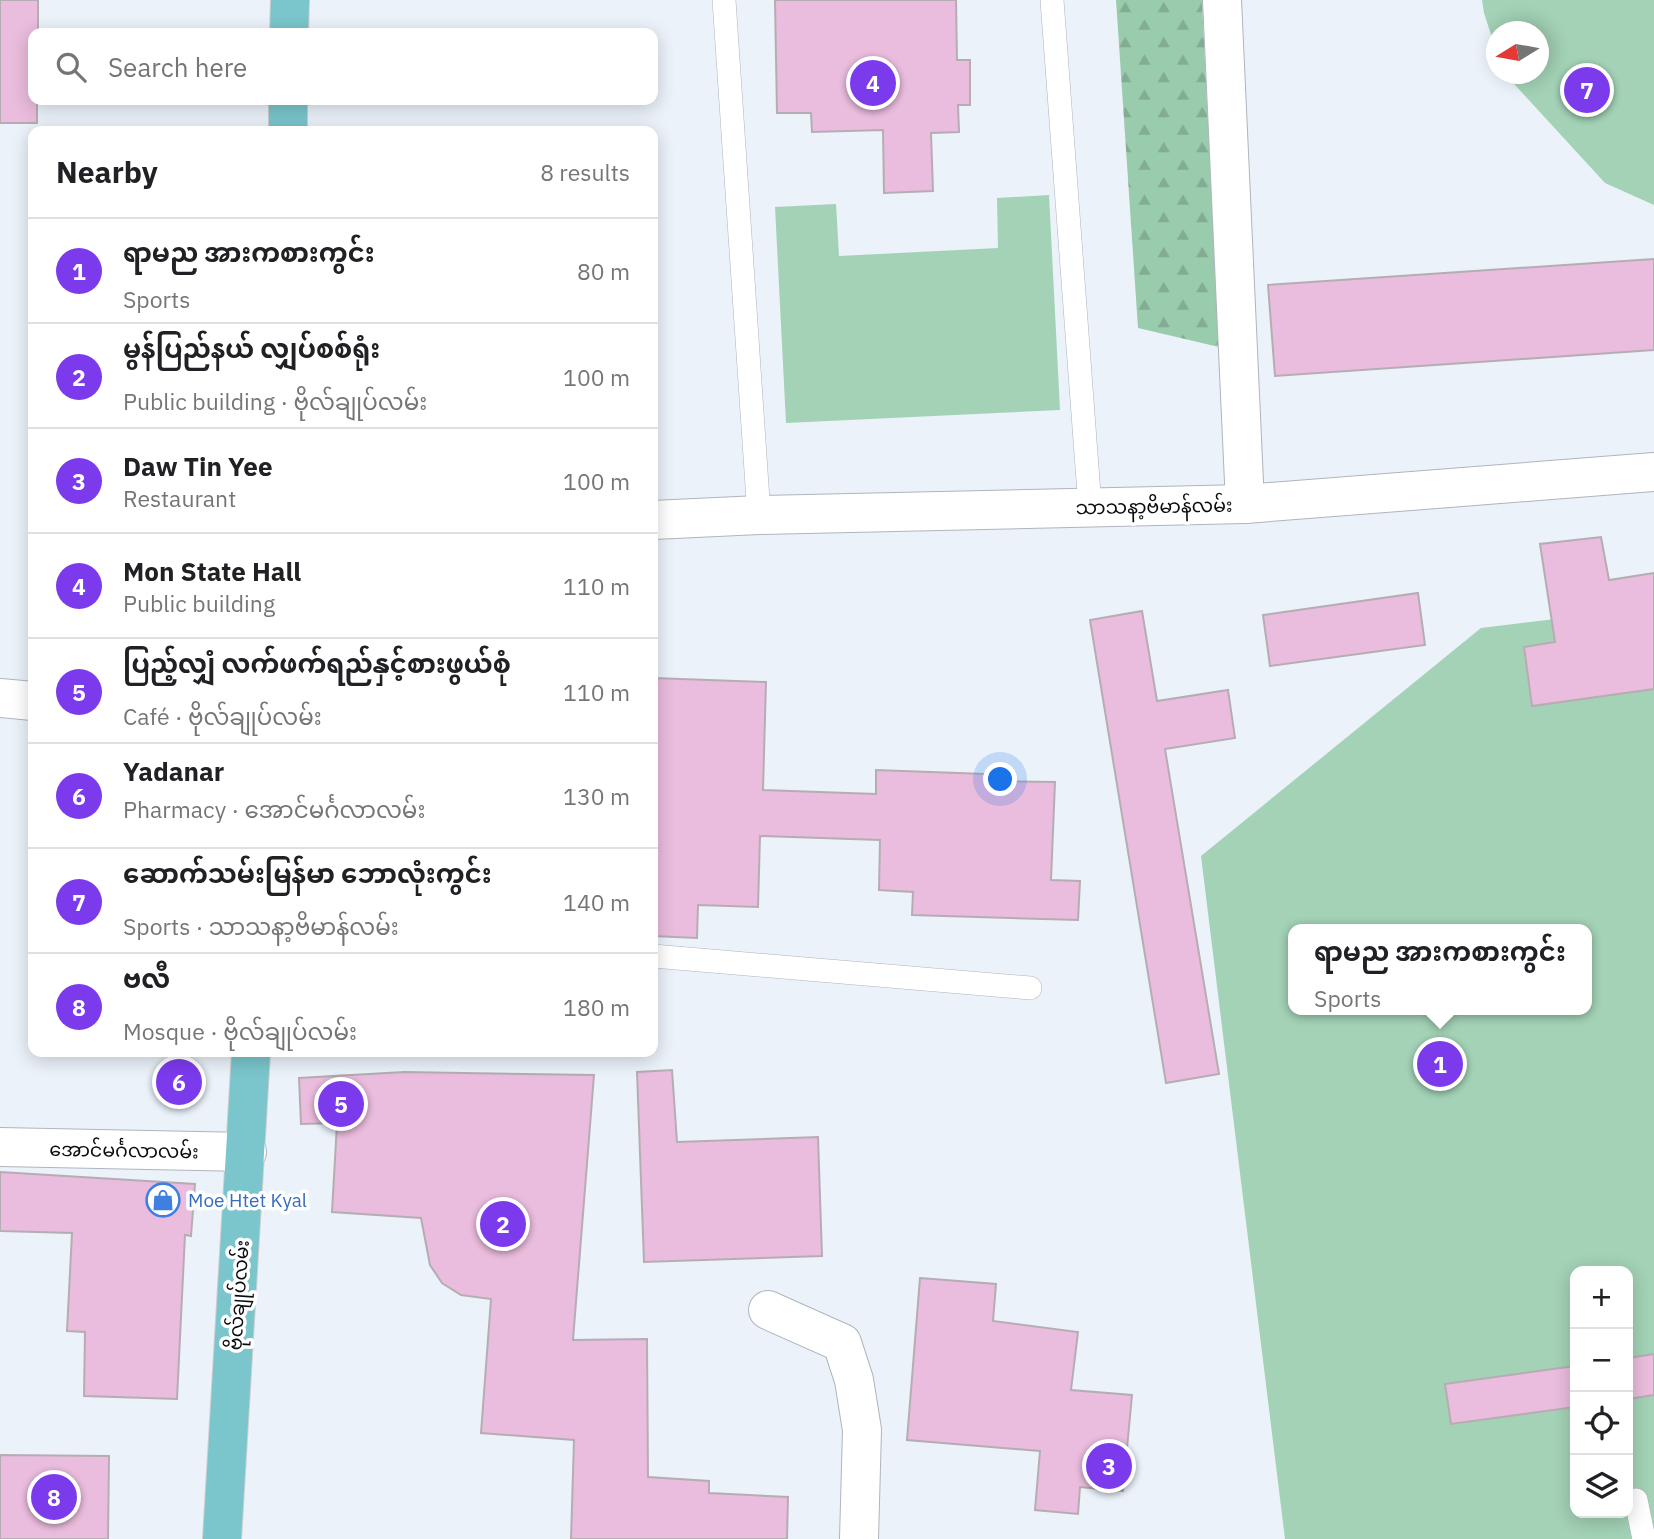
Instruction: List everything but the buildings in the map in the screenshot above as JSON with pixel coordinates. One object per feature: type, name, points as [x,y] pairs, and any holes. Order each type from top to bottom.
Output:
[{"type":"main road","points":[[289,28],[290,0]]},
{"type":"main road","points":[[288,105],[288,126]]},
{"type":"main road","name":"ဗိုလ်ချုပ်လမ်း","points":[[222,1539],[251,1057]]},
{"type":"street","points":[[1222,0],[1245,504]]},
{"type":"street","name":"သာသနာ့ဗိမာန်လမ်း","points":[[658,520],[1245,504],[1654,472]]},
{"type":"street","points":[[0,698],[28,701]]},
{"type":"street","name":"အောင်မင်္ဂလာလမ်း","points":[[0,1147],[247,1152]]},
{"type":"street","points":[[768,1310],[842,1343],[854,1380],[862,1430],[859,1539]]},
{"type":"lane","points":[[724,0],[759,515]]},
{"type":"lane","points":[[1052,0],[1090,507]]},
{"type":"lane","points":[[658,956],[1030,988]]},
{"type":"lane","points":[[1636,1500],[1644,1539]]},
{"type":"green space","points":[[1116,0],[1202,0],[1219,347],[1138,328]]},
{"type":"green space","points":[[1482,0],[1654,0],[1654,205],[1605,183],[1514,84],[1549,84],[1549,21],[1487,21]]},
{"type":"green space","points":[[1049,195],[1060,410],[786,423],[775,207],[836,204],[839,256],[998,248],[997,198]]},
{"type":"green space","points":[[1654,607],[1654,1539],[1285,1539],[1201,856],[1481,628]]},
{"type":"place","name":"Mon State Hall","points":[[873,83]]},
{"type":"place","name":"ဆောက်သမ်းမြန်မာ ဘောလုံးကွင်း","points":[[1587,90]]},
{"type":"place","name":"ရာမည အားကစားကွင်း","points":[[1440,1064]]},
{"type":"place","name":"Yadanar","points":[[179,1082]]},
{"type":"place","name":"ပြည့်လျှံ လက်ဖက်ရည်နှင့်စားဖွယ်စုံ","points":[[341,1104]]},
{"type":"place","name":"Moe Htet Kyal","points":[[163,1200]]},
{"type":"place","name":"မွန်ပြည်နယ် လျှပ်စစ်ရုံး","points":[[503,1224]]},
{"type":"place","name":"Daw Tin Yee","points":[[1109,1466]]},
{"type":"place","name":"ဗလီ","points":[[54,1497]]}]
